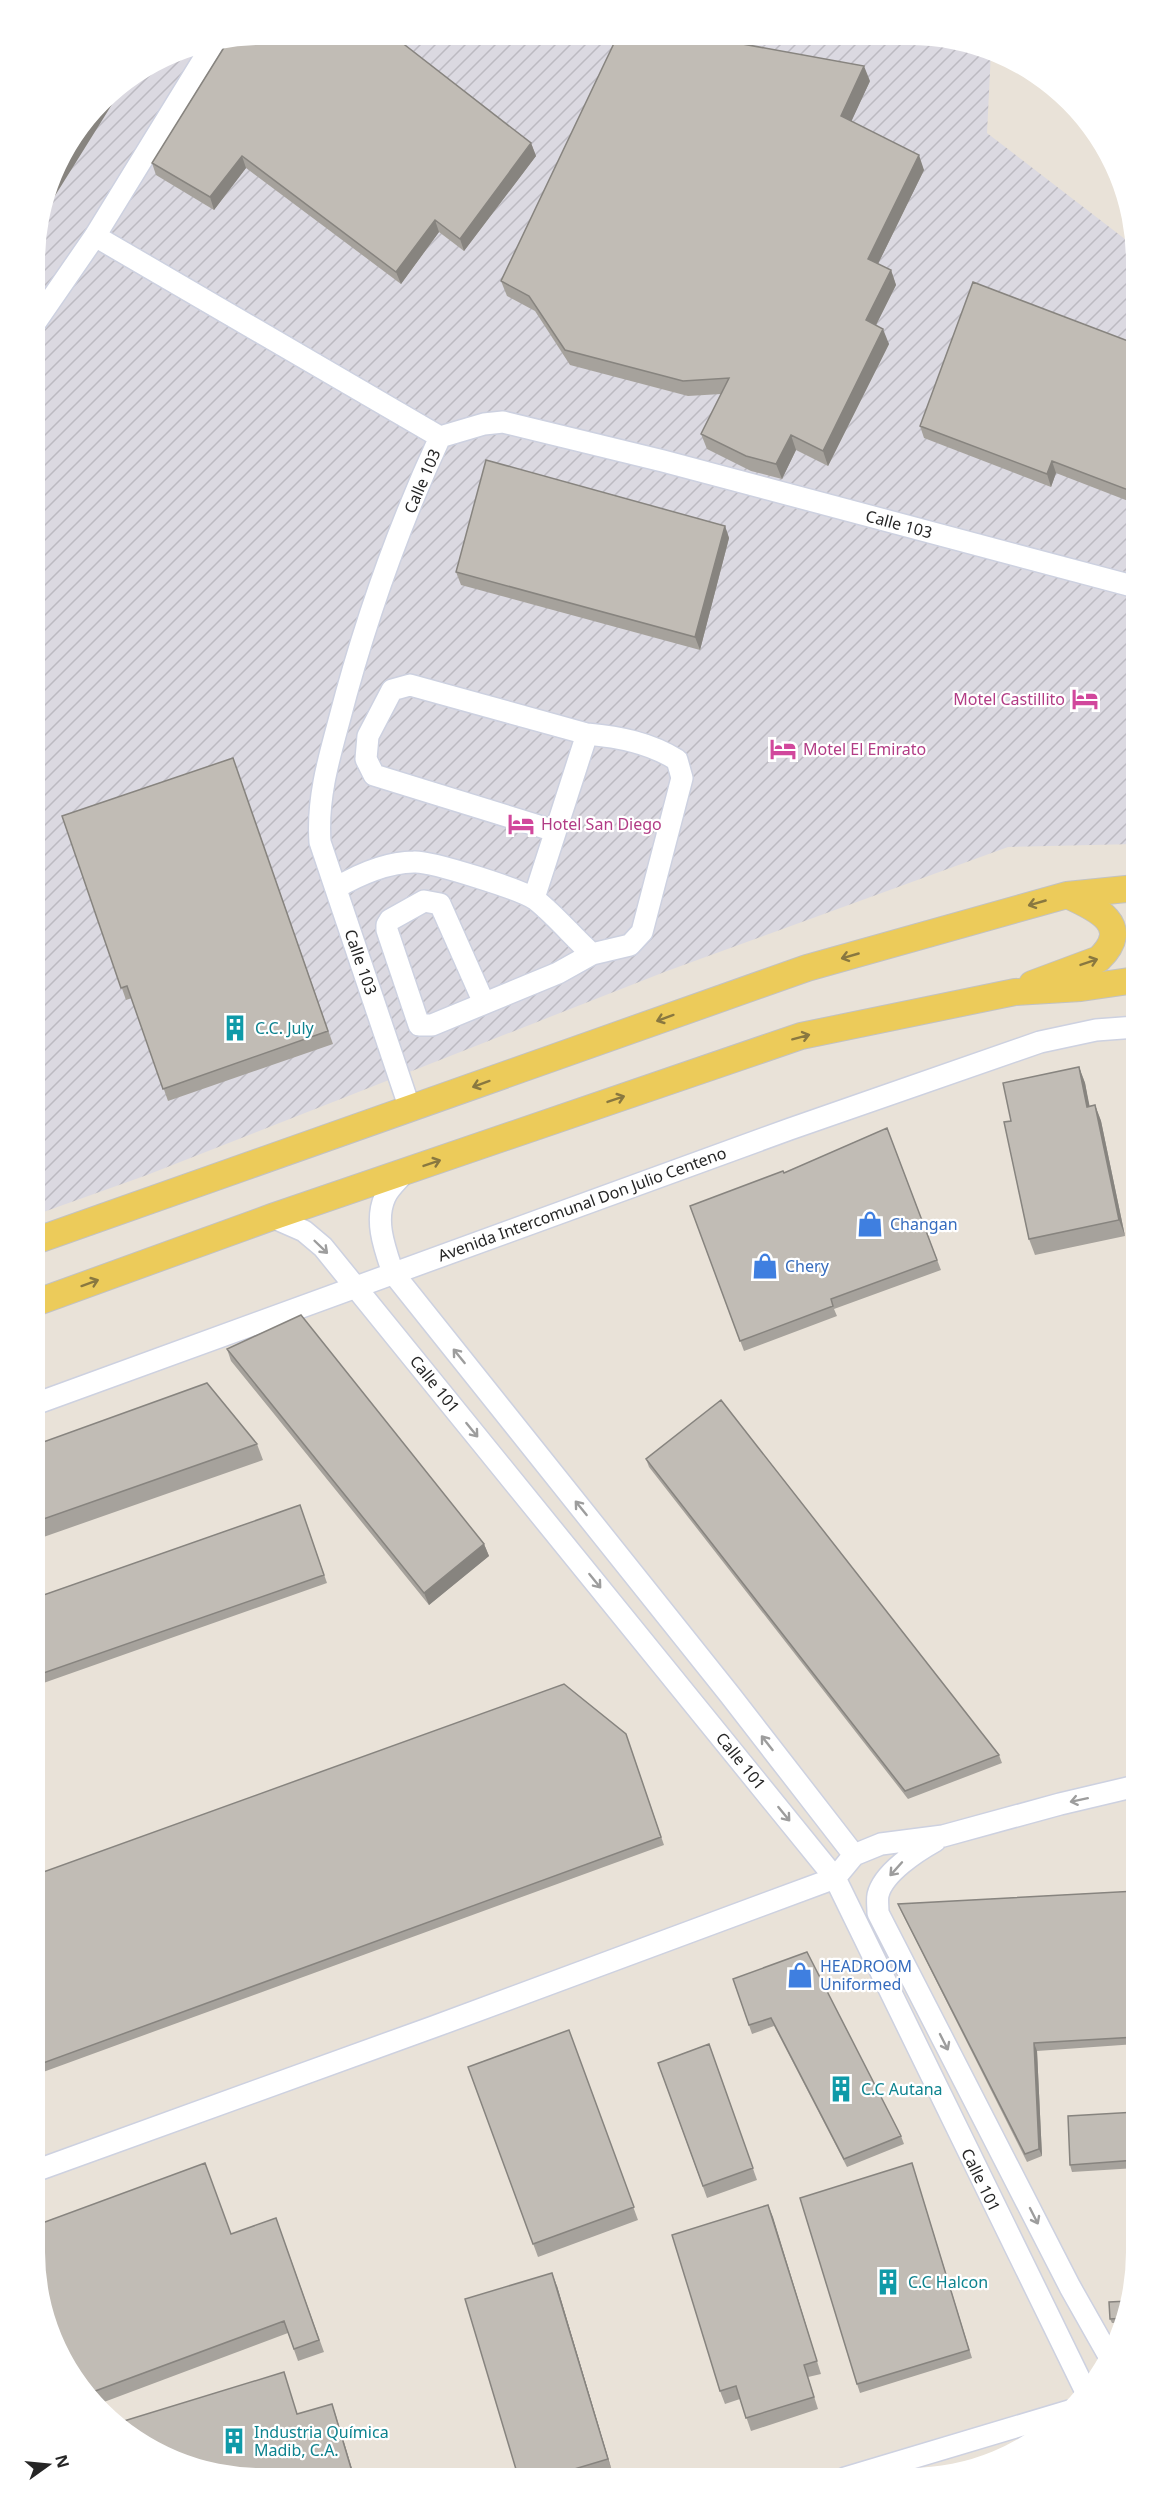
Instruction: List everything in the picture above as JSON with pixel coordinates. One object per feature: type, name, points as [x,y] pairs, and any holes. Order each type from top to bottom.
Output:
[{"type":"main road","points":[[45,1237],[807,968],[1067,895],[1126,889]]},
{"type":"main road","points":[[1015,992],[1099,958],[1113,938],[1110,924],[1104,913],[1067,895]]},
{"type":"main road","points":[[45,1299],[272,1217],[801,1036],[1015,992],[1082,988],[1126,981]]},
{"type":"street","points":[[45,305],[95,237],[209,51]]},
{"type":"street","points":[[95,237],[440,438]]},
{"type":"street","name":"Calle 103","points":[[410,1109],[320,842],[318,816],[326,772],[352,672],[380,588],[423,474],[440,438],[484,424],[503,422],[663,461],[1126,584]]},
{"type":"street","points":[[484,1003],[440,904],[424,901],[390,920],[387,930],[419,1025],[432,1025],[558,973],[592,954],[630,945],[642,932],[682,778],[677,760],[660,749],[616,736],[587,735],[411,685],[392,690],[368,736],[366,759],[374,775],[555,831]]},
{"type":"street","points":[[534,898],[587,735]]},
{"type":"street","points":[[336,888],[363,875],[416,861],[477,877],[534,898],[592,954]]},
{"type":"street","name":"Avenida Intercomunal Don Julio Centeno","points":[[45,1400],[790,1129],[1040,1042],[1096,1030],[1126,1028]]},
{"type":"street","name":"Calle 101","points":[[403,1174],[385,1195],[380,1213],[384,1245],[393,1273],[723,1686],[854,1856]]},
{"type":"street","name":"Calle 101","points":[[272,1217],[304,1231],[323,1247],[836,1878],[1081,2383]]},
{"type":"street","points":[[45,2167],[836,1878],[854,1856],[881,1844],[944,1836],[1126,1788]]},
{"type":"street","points":[[944,1836],[909,1856],[891,1875],[878,1893],[878,1913],[1104,2348]]},
{"type":"street","points":[[1034,2289],[1063,2273]]},
{"type":"street","points":[[878,2468],[1048,2417]]},
{"type":"shaded area","points":[[247,45],[924,45],[966,52],[991,60],[987,133],[1125,239],[1126,844],[1008,847],[667,971],[147,1175],[45,1211],[45,247],[56,192],[81,141],[108,108],[153,74],[192,56]]},
{"type":"building","points":[[247,45],[405,45],[531,143],[460,239],[435,220],[396,272],[242,156],[210,197],[152,163],[223,48]]},
{"type":"building","points":[[613,45],[748,45],[864,66],[841,116],[919,155],[868,259],[891,270],[866,320],[883,329],[823,451],[791,435],[776,464],[746,456],[701,434],[729,378],[683,381],[565,350],[529,296],[501,281]]},
{"type":"building","points":[[973,282],[1126,340],[1126,489],[1052,461],[1047,474],[920,426]]},
{"type":"building","points":[[486,460],[725,526],[695,637],[456,572]]},
{"type":"building","points":[[233,758],[328,1031],[163,1089],[127,986],[121,988],[62,816]]},
{"type":"building","points":[[1079,1067],[1087,1107],[1095,1105],[1119,1220],[1029,1239],[1004,1122],[1011,1121],[1003,1083]]},
{"type":"building","points":[[887,1128],[937,1260],[831,1299],[833,1306],[740,1341],[690,1206],[783,1171],[784,1173]]},
{"type":"building","points":[[301,1315],[484,1544],[424,1593],[227,1349]]},
{"type":"building","points":[[207,1383],[257,1444],[45,1518],[45,1441]]},
{"type":"building","points":[[721,1400],[999,1755],[905,1791],[646,1459]]},
{"type":"building","points":[[300,1505],[324,1575],[45,1673],[45,1594]]},
{"type":"building","points":[[564,1684],[626,1734],[661,1837],[45,2062],[45,1871]]},
{"type":"building","points":[[1126,1892],[1126,2038],[1034,2043],[1039,2149],[1025,2154],[898,1904]]},
{"type":"building","name":"C.C Autana","points":[[807,1952],[901,2136],[844,2159],[771,2018],[749,2025],[733,1979]]},
{"type":"building","points":[[569,2030],[634,2207],[533,2244],[468,2067]]},
{"type":"building","points":[[709,2044],[753,2168],[703,2186],[658,2063]]},
{"type":"building","points":[[1126,2113],[1126,2161],[1070,2165],[1068,2116]]},
{"type":"building","points":[[205,2163],[231,2234],[276,2218],[319,2340],[294,2349],[284,2321],[96,2391],[81,2372],[67,2347],[52,2308],[45,2266],[45,2222]]},
{"type":"building","name":"C.C Halcon","points":[[912,2163],[969,2350],[857,2384],[800,2198]]},
{"type":"building","points":[[768,2205],[817,2361],[804,2365],[814,2397],[746,2418],[736,2386],[720,2391],[672,2235]]},
{"type":"building","points":[[552,2273],[608,2459],[578,2468],[516,2468],[465,2299]]},
{"type":"building","points":[[1120,2301],[1116,2319],[1110,2319],[1109,2302]]},
{"type":"building","name":"Industria Química Madib, C.A.","points":[[284,2372],[297,2414],[332,2404],[351,2468],[247,2468],[219,2464],[178,2452],[141,2432],[127,2420]]},
{"type":"place","name":"Motel Castillito","points":[[1085,699]]},
{"type":"place","name":"Motel El Emirato","points":[[783,749]]},
{"type":"place","name":"Hotel San Diego","points":[[521,824]]},
{"type":"place","name":"C.C. July","points":[[235,1028]]},
{"type":"place","name":"Changan","points":[[870,1224]]},
{"type":"place","name":"Chery","points":[[765,1266]]},
{"type":"place","name":"HEADROOM Uniformed","points":[[800,1975]]},
{"type":"place","name":"C.C Autana","points":[[841,2089]]},
{"type":"place","name":"C.C Halcon","points":[[888,2282]]},
{"type":"place","name":"Industria Química Madib, C.A.","points":[[234,2441]]}]
